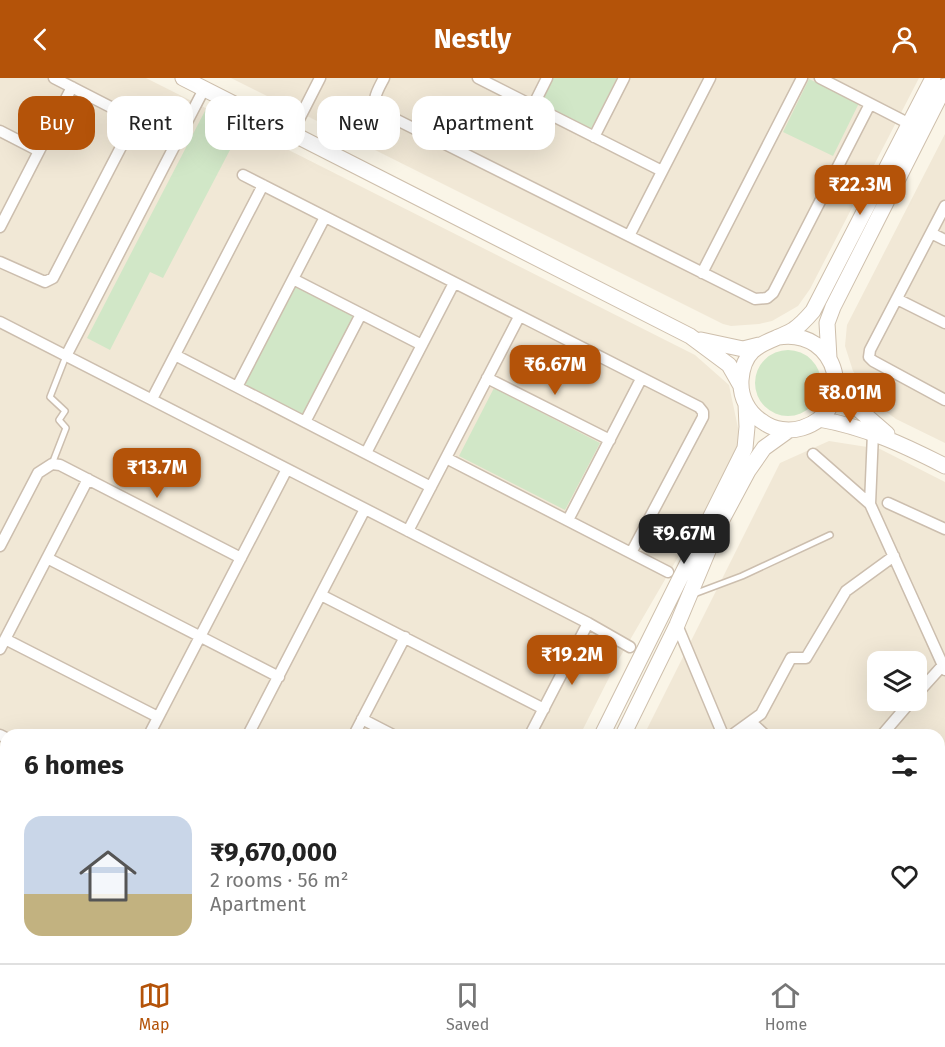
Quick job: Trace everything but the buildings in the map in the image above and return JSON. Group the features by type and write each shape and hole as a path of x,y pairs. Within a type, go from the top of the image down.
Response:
{"main road":[{"path":"183,78 218,96"},
{"path":"690,336 738,349 759,345 778,337 793,330 808,317 816,306 933,78"},
{"path":"897,441 857,408 836,378 829,358 826,330 833,307 945,86"},
{"path":"305,141 690,336 729,365 741,386 746,404 745,448 605,729"},
{"path":"778,337 795,336 811,341 818,345 829,358"},
{"path":"741,386 745,363 759,345"},
{"path":"746,404 755,416 767,425 789,430 805,427 819,418 832,400 836,378"},
{"path":"819,418 897,441 945,466"},
{"path":"626,729 677,625 718,527 748,471 764,448 789,430"}],"street":[{"path":"54,78 107,105"},
{"path":"305,108 320,78"},
{"path":"384,78 374,102 376,108 381,112 755,299 767,298 773,293 870,104"},
{"path":"478,78 513,96"},
{"path":"538,96 547,78"},
{"path":"594,137 624,78"},
{"path":"629,236 710,78"},
{"path":"702,273 802,78"},
{"path":"820,78 902,120"},
{"path":"0,227 72,87"},
{"path":"193,110 204,89"},
{"path":"555,117 662,171"},
{"path":"0,131 39,151"},
{"path":"0,262 45,282 53,278 119,150"},
{"path":"66,356 172,150"},
{"path":"243,175 699,407 703,412 703,417 631,553"},
{"path":"152,399 263,185"},
{"path":"945,206 870,350 869,357 945,400"},
{"path":"237,387 325,217"},
{"path":"931,233 945,240"},
{"path":"293,279 422,345"},
{"path":"366,453 454,283"},
{"path":"897,299 945,323"},
{"path":"304,422 361,314"},
{"path":"408,531 519,316"},
{"path":"0,322 588,623 630,647"},
{"path":"175,355 431,487"},
{"path":"487,378 610,440"},
{"path":"568,520 641,379"},
{"path":"870,504 873,433"},
{"path":"813,454 870,504 944,668 927,684"},
{"path":"446,458 668,572"},
{"path":"0,546 38,473 52,464 60,465 241,558"},
{"path":"152,729 287,469"},
{"path":"88,479 3,644 158,717"},
{"path":"888,503 945,530"},
{"path":"251,729 366,509"},
{"path":"741,729 761,714 791,658 806,658 846,591 894,556"},
{"path":"47,558 279,677"},
{"path":"321,595 544,709"},
{"path":"533,729 588,623"},
{"path":"677,625 720,729"},
{"path":"357,729 405,637"},
{"path":"887,729 903,711"},
{"path":"362,719 381,729"},
{"path":"751,722 759,729"}],"lane":[{"path":"52,464 66,428 58,420 65,411 50,397 66,356"},
{"path":"689,596 742,576 830,535"}],"shaded area":[{"path":"0,78 146,78 182,96 107,96 107,150 193,150 193,102 205,108 205,150 289,150 695,355 729,385 742,447 616,664 583,729 0,729"},
{"path":"231,78 919,78 810,289 798,306 772,321 731,326 375,150 400,150 400,96 317,96 317,121 305,115 305,96 267,96"},
{"path":"945,134 945,443 896,419 881,408 853,371 845,346 847,325"},
{"path":"829,441 880,449 945,482 945,729 647,729 780,463"}],"green space":[{"path":"553,78 617,78 591,129 555,111 555,96 544,96"},
{"path":"809,79 859,103 833,156 783,132"},
{"path":"205,111 205,150 230,150 163,278 150,272 110,350 87,338 185,150 193,150 193,134"},
{"path":"296,285 355,315 302,415 244,384"},
{"path":"788,350 801,352 816,365 821,383 819,396 806,411 788,416 775,414 760,401 755,383 757,370 770,355"},
{"path":"494,388 600,443 565,510 459,456"}]}
